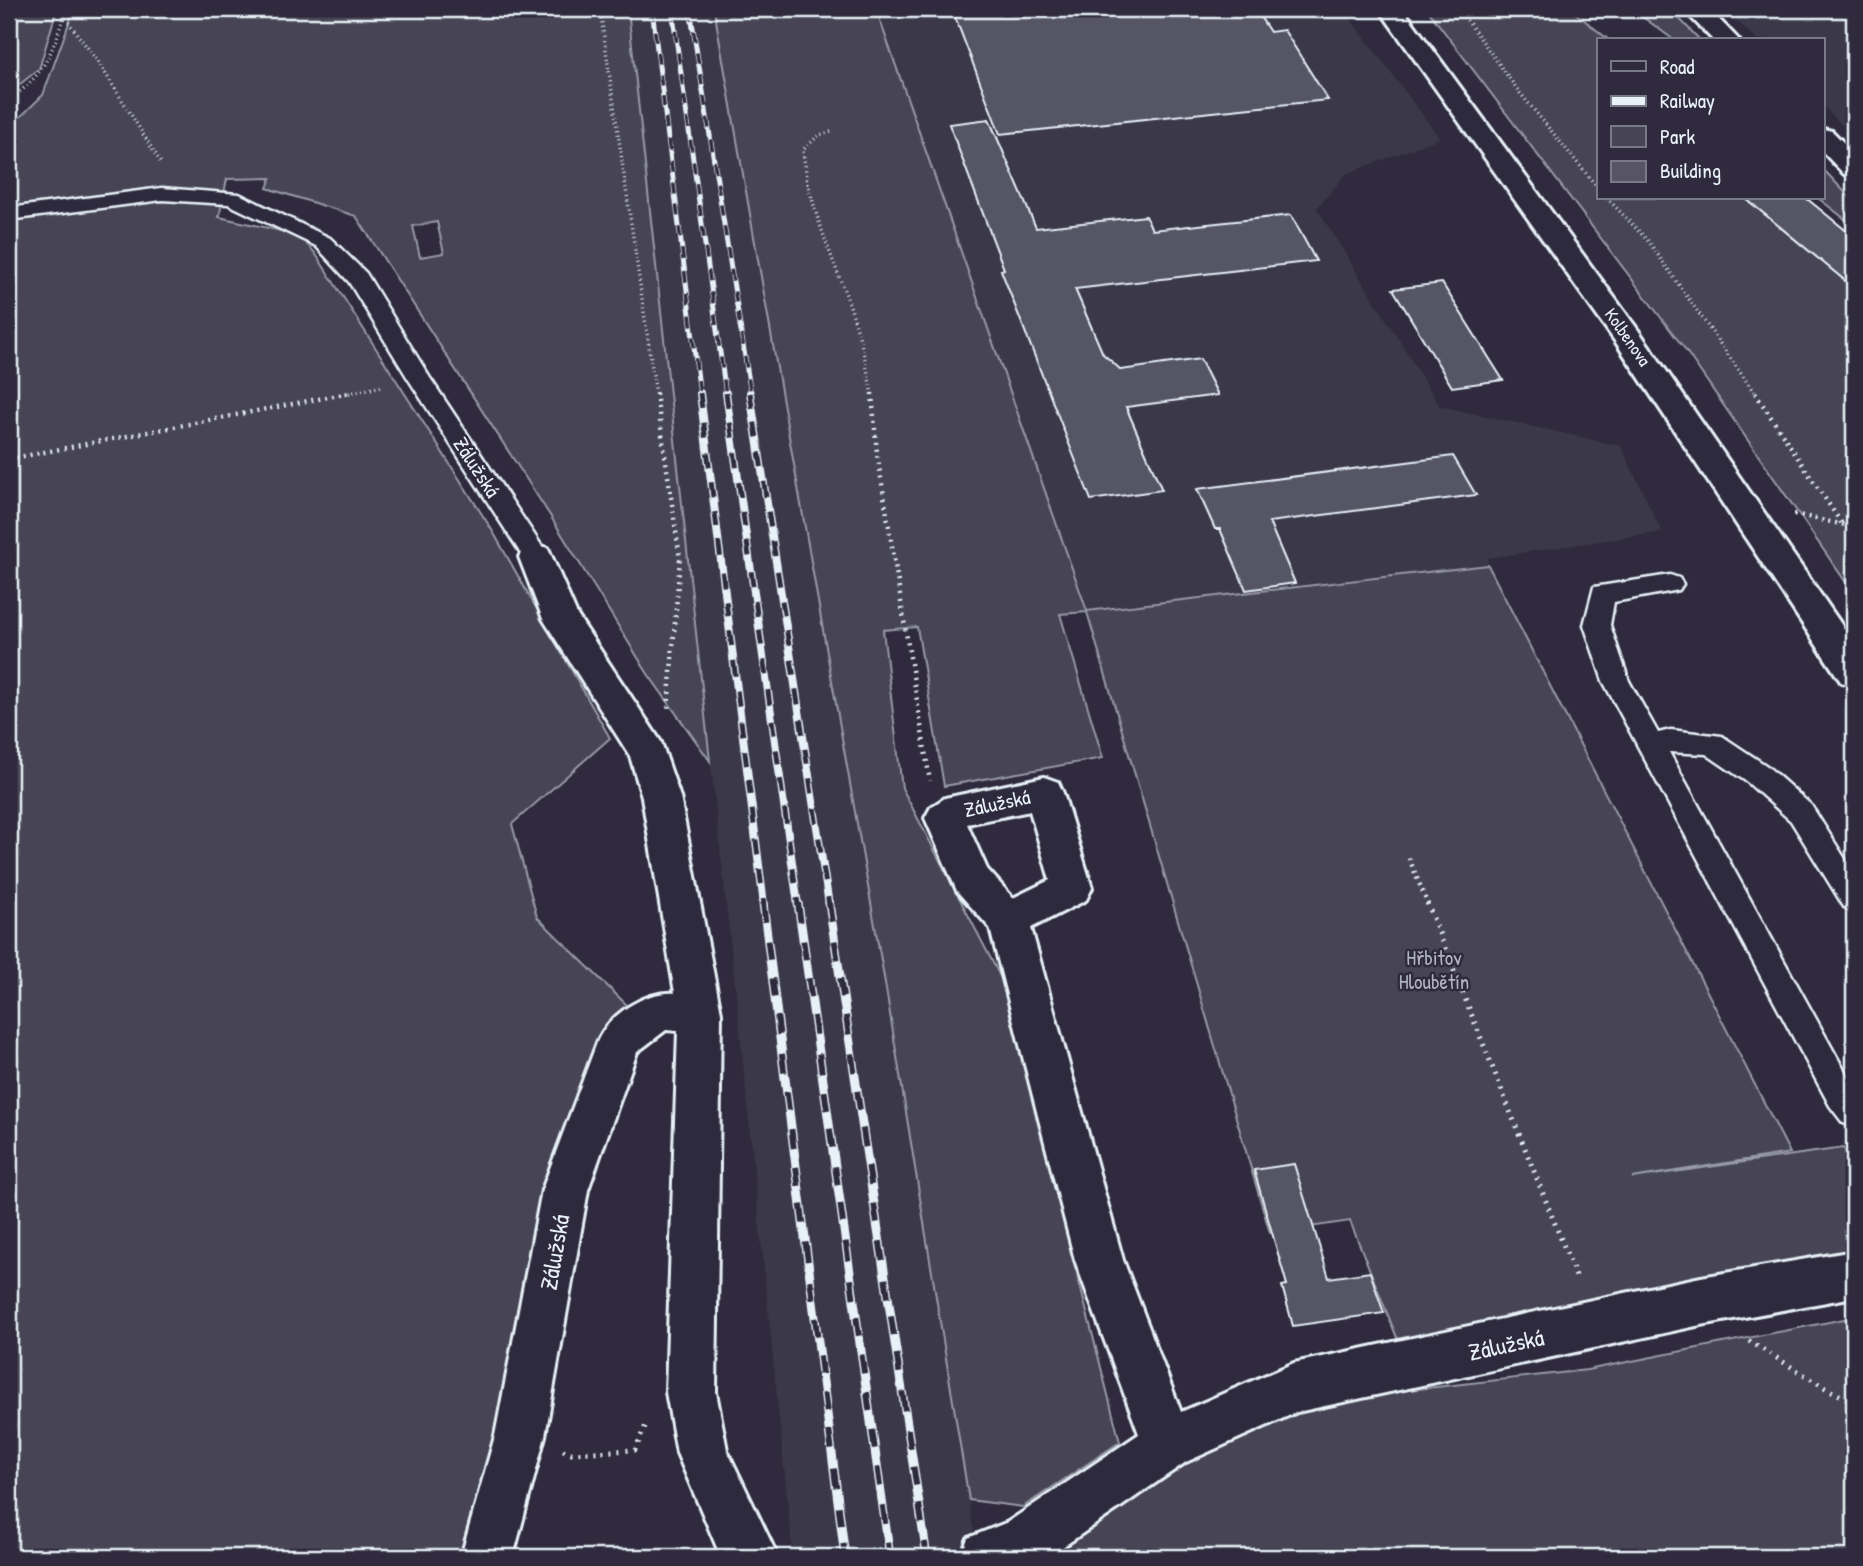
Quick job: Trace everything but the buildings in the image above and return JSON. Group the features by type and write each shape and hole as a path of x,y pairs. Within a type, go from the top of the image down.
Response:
{"street":[{"name":"Kolbenova","path":"1391,9 1548,222 1716,462 1854,672"},
{"path":"1695,9 1725,38"},
{"path":"1825,139 1854,168"},
{"name":"Zálužská","path":"536,557 561,619 648,753 661,797 700,1013 691,1392 702,1453 740,1539 752,1557"},
{"name":"Zálužská","path":"1008,920 1072,888 1044,793 958,809 945,818 971,879 1008,920 1099,1260 1168,1444"},
{"name":"Zálužská","path":"487,1557 520,1436 565,1190 620,1040 659,1011 700,1013"},
{"name":"Zálužská","path":"987,1557 1025,1542 1168,1444 1294,1388 1701,1301 1854,1274"}],"lane":[{"name":"Zálužská","path":"9,214 162,194 232,198 323,242 358,278 420,380 536,557"},
{"path":"1670,584 1603,594 1597,625 1616,681 1850,1101"},
{"path":"1652,745 1671,741 1712,744 1757,774 1801,813 1854,898"}],"path":[{"path":"9,100 33,85 46,70 66,9"},
{"path":"600,9 680,559 667,717"},
{"path":"1459,9 1520,93 1597,187"},
{"path":"63,15 99,63 160,162 232,198"},
{"path":"831,131 819,135 803,150 805,183 827,252 856,323 877,425 877,453 931,786 945,818"},
{"path":"1609,200 1649,242 1759,399 1842,524"},
{"path":"9,459 420,380"},
{"path":"1409,858 1540,1192 1596,1325"},
{"path":"1746,1340 1854,1402"},
{"path":"520,1436 571,1453 635,1450 652,1413"}],"shaded area":[{"path":"628,9 714,9 885,983 978,1557 793,1557 737,1003"},
{"path":"876,9 1343,9 1440,138 1346,174 1317,208 1440,406 1621,446 1662,532 1488,558 1488,565 1087,611"},
{"path":"1725,9 1854,9 1854,138 1825,108 1825,38 1755,38"}],"green space":[{"path":"9,9 57,9 39,69 9,93"},
{"path":"74,9 628,9 710,761 648,674 551,517 356,216 267,188 271,178 227,179 219,217 299,235 315,253 492,530 610,738 512,824 537,917 637,1015 607,1078 519,1439 477,1557 9,1557 9,128 43,95","holes":["437,222 444,253 420,257 413,226"]},
{"name":"Hřbitov Hloubětín","path":"714,9 876,9 1087,611 1488,565 1790,1153 1632,1178 1843,1148 1854,1163 1854,1249 1398,1340 1350,1221 1270,1233 1087,612 1060,614 1103,758 944,786 917,627 883,630 902,788 1002,980 1120,1442 1023,1507 969,1500 885,983","holes":["1294,1164 1272,1230 1254,1171"]},
{"path":"1427,9 1580,9 1573,11 1607,38 1597,38 1597,200 1747,200 1854,288 1854,594 1684,348"},
{"path":"1632,9 1670,9 1698,38 1671,38"},
{"path":"1825,171 1854,202 1854,226 1821,200 1825,200"},
{"path":"1854,1317 1854,1557 1052,1557 1133,1496 1251,1422 1382,1393 1587,1370"}],"railway":[{"path":"652,9 700,395"},
{"path":"672,9 726,395"},
{"path":"690,9 751,395"},
{"path":"700,393 764,905"},
{"path":"726,393 798,905"},
{"path":"750,393 829,905"},
{"path":"763,903 845,1557"},
{"path":"798,903 890,1557"},
{"path":"829,903 927,1557"}]}
